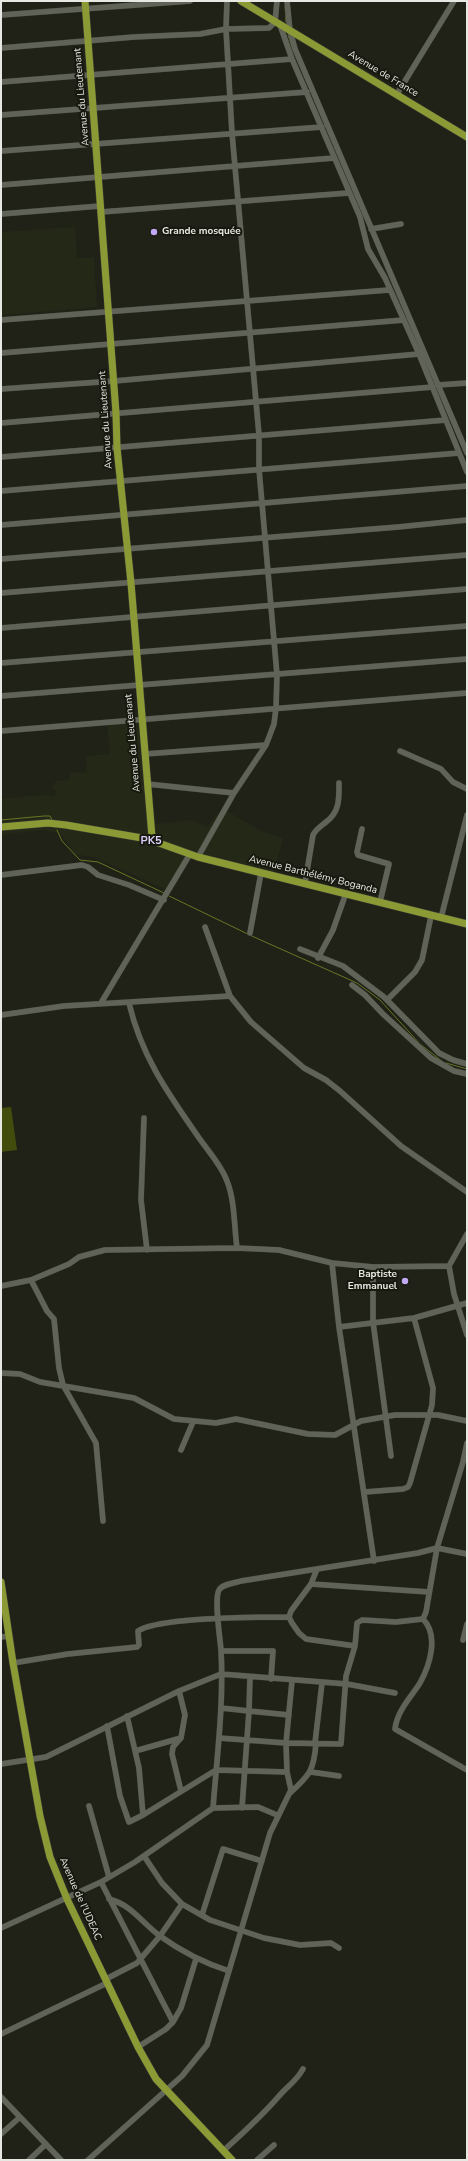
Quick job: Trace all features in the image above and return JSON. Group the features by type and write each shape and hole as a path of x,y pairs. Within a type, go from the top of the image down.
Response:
{"main road":[{"name":"Avenue de France","path":"241,1 467,137"},
{"name":"Avenue du Lieutenant","path":"85,5 114,381 117,448 134,616 138,686 152,839"},
{"name":"Avenue Barthélémy Boganda","path":"1,828 48,823 152,839 198,857 467,924"},
{"name":"Avenue de I'UDEAC","path":"1,1582 30,1760 47,1844 67,1899 138,2047 156,2079 232,2160"}],"street":[{"path":"1,15 85,5 190,1"},
{"path":"198,857 234,793 266,745 274,724 276,708 277,675 259,469 259,435 232,133 226,29 226,1"},
{"path":"277,1 292,59 322,127 348,193 360,217 368,249 385,278 389,290 419,354 436,386 446,420 467,472"},
{"path":"287,1 283,27 295,49 436,386 467,453"},
{"path":"397,94 454,1"},
{"path":"1,48 200,34 226,29 283,27"},
{"path":"1,82 292,59"},
{"path":"1,116 306,92"},
{"path":"1,151 322,127"},
{"path":"1,184 236,167 334,158"},
{"path":"1,214 238,201 348,193"},
{"path":"371,229 401,224"},
{"path":"1,320 389,290"},
{"path":"1,353 404,320"},
{"path":"1,389 114,381 419,354"},
{"path":"1,423 467,383"},
{"path":"1,457 446,420"},
{"path":"1,491 459,453"},
{"path":"1,525 467,486"},
{"path":"1,559 265,536 398,527 467,520"},
{"path":"1,593 467,555"},
{"path":"1,628 467,589"},
{"path":"1,663 467,626"},
{"path":"1,696 467,659"},
{"path":"1,731 467,693"},
{"path":"145,754 266,745"},
{"path":"400,751 441,769 453,782 467,789"},
{"path":"305,883 312,835 315,830 333,817 336,812 339,804 339,782"},
{"path":"147,784 234,793"},
{"path":"441,918 467,815"},
{"path":"362,829 357,852 358,855 390,864 380,902"},
{"path":"101,1003 165,899 190,854"},
{"path":"1,875 82,865 88,867 98,875 165,899"},
{"path":"250,933 261,872"},
{"path":"318,958 333,930 346,893"},
{"path":"387,1000 415,972 422,960 431,916"},
{"path":"205,927 230,996 251,1022 304,1068 326,1080 401,1146 467,1192"},
{"path":"300,949 318,958 343,966 376,990 439,1053 453,1060 467,1064"},
{"path":"352,985 431,1058 454,1071 467,1074"},
{"path":"367,998 376,990"},
{"path":"1,1014 101,1003 129,1003 230,996"},
{"path":"129,1003 134,1025 148,1061 227,1180 232,1204 237,1248"},
{"path":"144,1118 141,1200 147,1250"},
{"path":"467,1234 449,1266 454,1294 459,1305 467,1335"},
{"path":"1,1286 31,1280 91,1252 105,1250 237,1248 280,1250 306,1255 332,1263 373,1267 449,1266"},
{"path":"332,1263 339,1327 365,1492 374,1561"},
{"path":"373,1267 373,1322 391,1456"},
{"path":"31,1280 47,1312 54,1319 59,1368 63,1386 96,1443 103,1521"},
{"path":"339,1327 414,1318 467,1303"},
{"path":"365,1492 408,1487 428,1414 432,1406 433,1388 414,1318"},
{"path":"1,1373 20,1374 40,1382 134,1398 174,1419 216,1423 236,1418 308,1434 330,1436 338,1434 361,1421 413,1413 453,1417 467,1421"},
{"path":"181,1450 193,1422"},
{"path":"423,1619 436,1548 465,1462 467,1444"},
{"path":"213,1808 221,1708 221,1651 217,1595 222,1586 241,1581 374,1561 436,1548 467,1554"},
{"path":"289,1617 293,1608 311,1584 317,1569"},
{"path":"311,1584 429,1592"},
{"path":"13,1663 68,1654 137,1646 139,1644 139,1630 156,1625 218,1619 289,1617"},
{"path":"289,1617 299,1633 306,1639 355,1646"},
{"path":"219,1738 286,1743 341,1744 347,1684 346,1676 355,1646 359,1621 396,1622 423,1619"},
{"path":"423,1619 431,1629 432,1646 430,1656 421,1681 410,1697 395,1729 466,1767"},
{"path":"463,1640 467,1624"},
{"path":"1,1637 9,1636"},
{"path":"221,1651 274,1651 271,1679"},
{"path":"1,1764 46,1757 179,1690 221,1674 292,1681 347,1684 395,1693"},
{"path":"242,1808 248,1740 250,1677"},
{"path":"290,1793 287,1772 286,1743 292,1681"},
{"path":"88,2160 182,2076 207,2045 277,1816 290,1793 311,1772 315,1763 315,1743 322,1683"},
{"path":"179,1690 185,1715 181,1738 173,1747 172,1754 181,1791"},
{"path":"221,1708 289,1715"},
{"path":"126,1716 135,1751 143,1796 143,1815"},
{"path":"107,1726 120,1796 127,1820 131,1822 216,1770 246,1769 287,1772"},
{"path":"135,1751 181,1738"},
{"path":"311,1772 339,1776"},
{"path":"89,1806 109,1877"},
{"path":"1,1928 67,1899 101,1882 144,1856 213,1808 258,1807 277,1816"},
{"path":"202,1915 223,1849 262,1861"},
{"path":"144,1856 162,1882 182,1904 202,1915 241,1931 264,1938 300,1944 331,1943 339,1948"},
{"path":"101,1882 173,2022"},
{"path":"109,1899 120,1902 129,1907 160,1936 196,1959 229,1971"},
{"path":"1,2034 106,1981 137,1963 160,1936 182,1904"},
{"path":"138,2047 166,2029 173,2022 181,2008 196,1959"},
{"path":"223,2151 269,2110 280,2095 294,2083 303,2069"},
{"path":"1,2097 19,2118 61,2160"},
{"path":"1,2134 19,2118"},
{"path":"29,2160 46,2144"},
{"path":"257,2160 274,2145"}],"shaded area":[{"path":"75,227 77,258 94,258 97,307 1,315 1,232"},
{"path":"145,718 156,824 192,820 207,827 222,808 262,832 283,838 272,881 190,859 171,892 96,858 75,854 60,833 41,830 1,835 1,799 41,795 54,796 57,790 51,788 56,781 69,780 71,772 86,773 87,756 110,754 107,720"}],"green space":[{"path":"11,1107 17,1150 1,1152 1,1108"}],"waterway":[{"path":"285,6 286,22"},
{"path":"288,35 292,48"},
{"path":"1,820 44,816 50,816 52,820"},
{"path":"57,830 62,841 80,860 98,862 164,893"},
{"path":"169,896 254,937 357,983 380,1000 420,1044 443,1062"},
{"path":"446,1063 467,1069"}],"place":[{"name":"Grande mosquée","path":"154,232"},
{"name":"Baptiste Emmanuel","path":"405,1281"}],"district":[{"name":"PK5","path":"151,841"}]}
